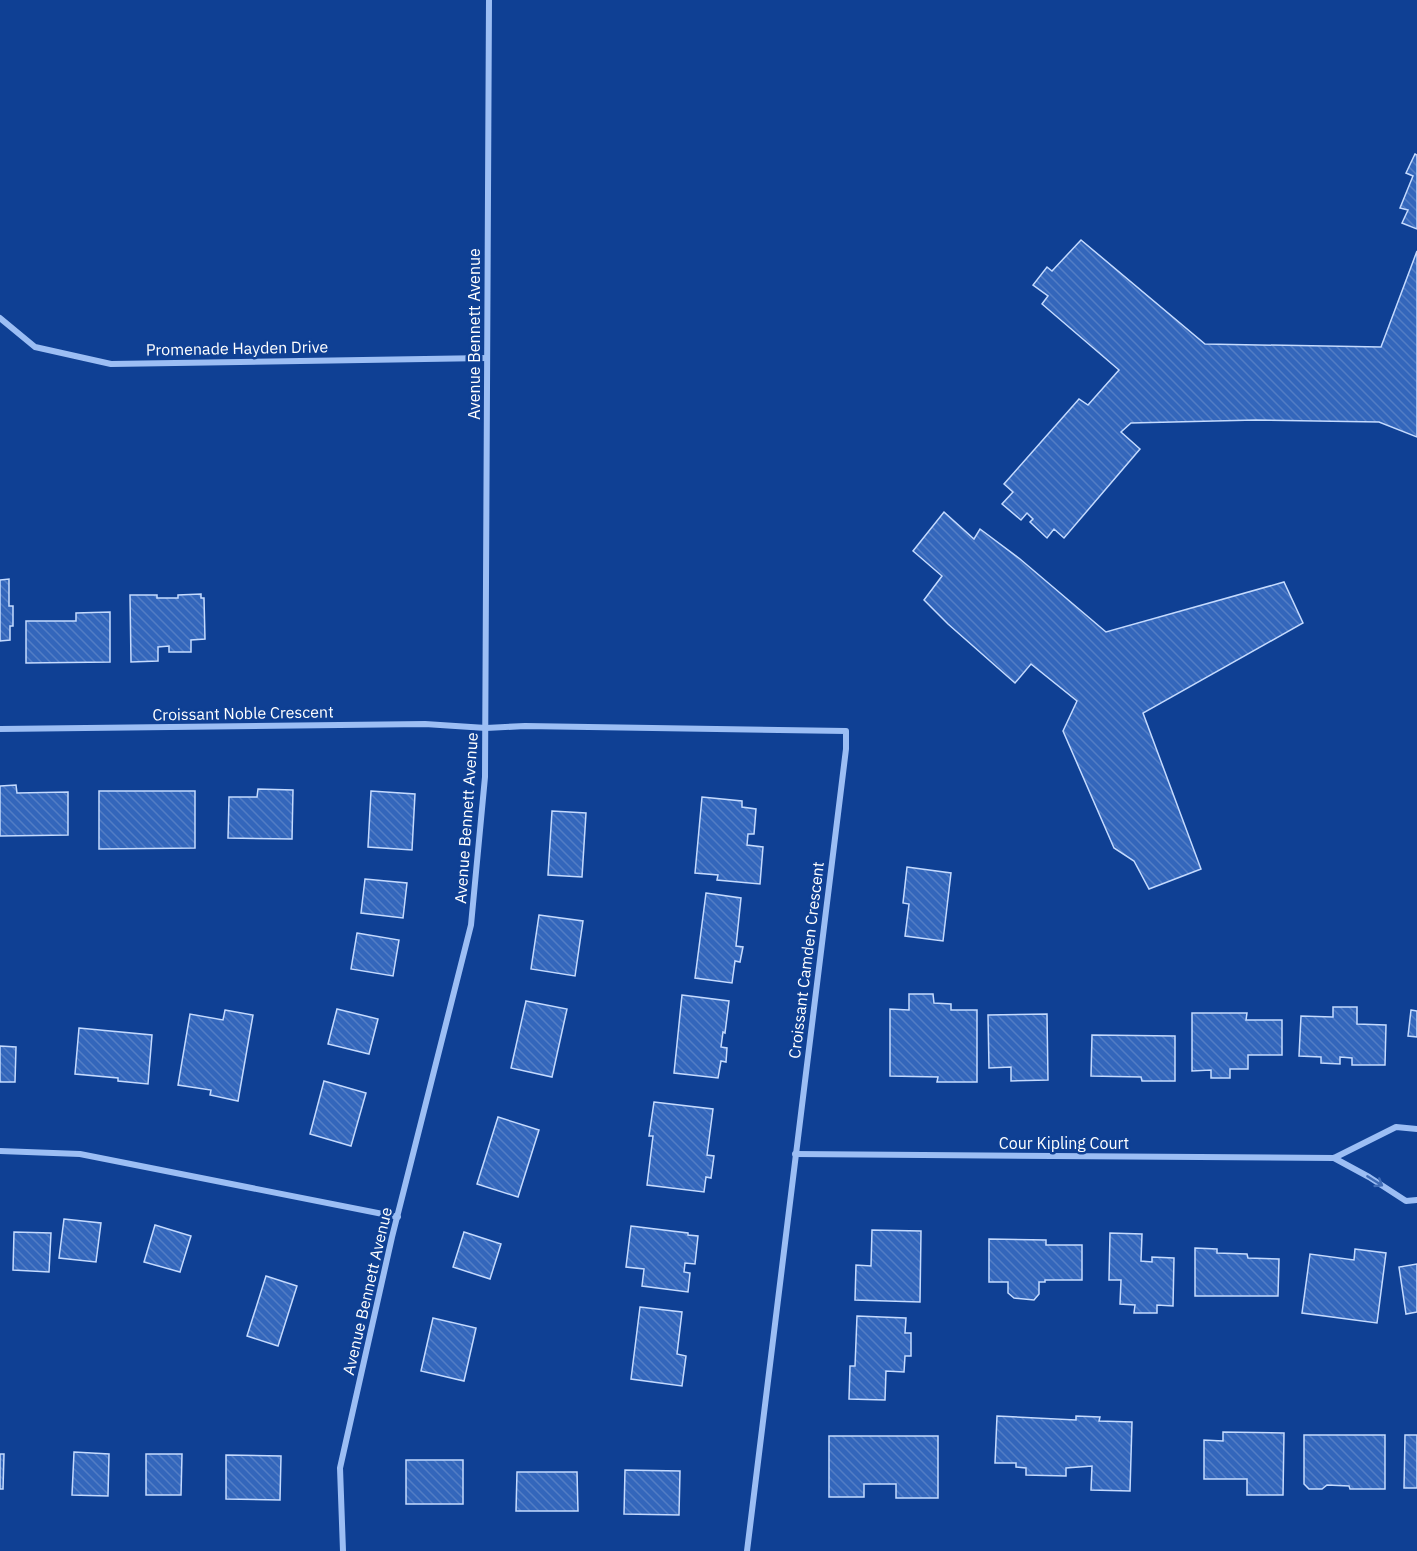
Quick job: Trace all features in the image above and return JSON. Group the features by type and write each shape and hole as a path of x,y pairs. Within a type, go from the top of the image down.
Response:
{"street":[{"name":"Avenue Bennett Avenue","path":"343,1551 340,1468 398,1217 471,925 485,777 489,0"},
{"name":"Promenade Hayden Drive","path":"0,318 35,347 111,364 487,358"},
{"name":"Croissant Noble Crescent","path":"0,729 425,724 486,728"},
{"name":"Croissant Camden Crescent","path":"486,728 525,726 846,731 846,749 747,1551"},
{"name":"Cour Kipling Court","path":"795,1154 1334,1158 1396,1127 1417,1129"},
{"path":"0,1151 80,1154 398,1217"},
{"name":"Cour Kipling Court","path":"1334,1158 1406,1201 1417,1200"}],"building":[{"path":"1415,154 1417,155 1417,229 1402,223 1408,210 1400,208 1413,176 1406,173"},
{"path":"1081,240 1205,344 1381,347 1417,251 1417,437 1379,422 1256,420 1131,423 1121,432 1140,449 1064,538 1054,529 1047,538 1030,522 1033,519 1027,513 1021,520 1002,504 1013,492 1004,484 1079,399 1088,405 1119,370 1042,304 1048,296 1033,285 1047,267 1052,271"},
{"path":"944,512 974,539 980,529 1020,559 1106,632 1284,582 1303,623 1143,713 1201,869 1149,889 1134,861 1114,848 1063,731 1077,701 1031,664 1015,683 924,600 942,576 913,551"},
{"path":"9,579 9,606 13,606 13,626 10,626 10,640 0,641 0,580"},
{"path":"201,594 201,598 204,598 205,639 191,640 191,652 169,652 169,646 158,647 158,661 131,662 130,595 178,598 178,595"},
{"path":"110,612 110,662 26,663 26,621 76,621 76,613"},
{"path":"16,785 17,793 68,792 68,835 0,836 0,786"},
{"path":"258,789 293,790 292,839 228,838 229,797 257,797"},
{"path":"99,791 195,791 195,848 99,849"},
{"path":"371,791 415,794 412,850 368,847"},
{"path":"702,797 742,801 742,807 756,809 754,834 748,834 747,845 763,847 760,884 717,880 718,875 695,873"},
{"path":"552,811 586,813 582,877 548,875"},
{"path":"907,867 951,873 943,941 905,936 909,904 903,903"},
{"path":"365,879 407,883 403,918 361,913"},
{"path":"706,893 741,898 736,946 743,947 740,962 735,961 732,983 695,978"},
{"path":"539,915 583,921 575,976 531,969"},
{"path":"357,933 399,940 393,976 351,969"},
{"path":"909,994 933,994 934,1003 951,1004 951,1010 977,1010 977,1082 937,1082 938,1077 890,1076 890,1009 909,1010"},
{"path":"682,995 729,1001 721,1047 727,1048 726,1062 721,1061 718,1078 674,1073"},
{"path":"526,1001 567,1009 552,1077 511,1068"},
{"path":"1333,1007 1357,1007 1357,1024 1386,1025 1385,1065 1352,1065 1352,1058 1340,1057 1340,1064 1321,1063 1321,1057 1299,1056 1301,1016 1333,1017"},
{"path":"337,1009 378,1019 369,1054 328,1044"},
{"path":"225,1010 253,1015 238,1101 210,1095 211,1090 178,1085 190,1014 223,1020"},
{"path":"1411,1010 1417,1011 1417,1037 1408,1036"},
{"path":"1192,1013 1247,1013 1246,1020 1282,1020 1282,1055 1248,1055 1248,1069 1230,1069 1230,1078 1211,1078 1211,1070 1192,1071"},
{"path":"1047,1014 1048,1080 1011,1081 1011,1067 989,1068 988,1015"},
{"path":"79,1028 152,1035 148,1084 118,1081 118,1078 75,1074"},
{"path":"1092,1035 1175,1036 1175,1081 1142,1081 1141,1077 1091,1076"},
{"path":"0,1046 16,1047 15,1082 0,1082"},
{"path":"324,1081 366,1093 351,1146 310,1134"},
{"path":"654,1102 713,1109 707,1155 714,1156 711,1178 706,1177 704,1192 647,1185 653,1136 649,1136"},
{"path":"498,1117 539,1130 518,1197 477,1184"},
{"path":"64,1219 101,1223 96,1262 59,1258"},
{"path":"155,1225 191,1236 180,1272 144,1262"},
{"path":"631,1226 698,1236 695,1264 685,1263 684,1272 690,1273 688,1292 642,1286 644,1269 626,1267"},
{"path":"872,1230 921,1231 920,1302 855,1300 856,1265 871,1266"},
{"path":"14,1232 51,1233 49,1272 13,1270"},
{"path":"464,1232 501,1244 490,1279 453,1267"},
{"path":"1110,1233 1142,1234 1141,1261 1152,1262 1152,1257 1174,1258 1173,1306 1157,1305 1157,1313 1134,1313 1135,1305 1120,1304 1121,1280 1109,1280"},
{"path":"989,1239 1046,1240 1046,1245 1082,1245 1082,1280 1045,1280 1045,1282 1039,1282 1039,1294 1034,1300 1014,1298 1008,1293 1008,1282 989,1282"},
{"path":"1195,1248 1217,1249 1217,1253 1247,1254 1248,1258 1279,1259 1278,1296 1195,1296"},
{"path":"1355,1249 1386,1253 1377,1323 1302,1313 1310,1254 1354,1260"},
{"path":"1417,1264 1417,1312 1406,1314 1399,1267"},
{"path":"266,1276 297,1286 278,1346 247,1336"},
{"path":"640,1307 682,1312 677,1354 686,1356 682,1386 631,1379"},
{"path":"857,1316 906,1318 905,1333 911,1333 911,1356 905,1356 904,1372 886,1371 885,1400 849,1399 850,1366 855,1366"},
{"path":"433,1318 476,1328 464,1381 421,1371"},
{"path":"997,1416 1076,1420 1076,1416 1100,1417 1099,1421 1132,1422 1130,1491 1091,1490 1092,1466 1066,1468 1066,1476 1026,1475 1026,1468 1016,1467 1016,1463 995,1463"},
{"path":"1223,1432 1284,1433 1283,1495 1247,1495 1247,1479 1204,1479 1204,1440 1223,1441"},
{"path":"1304,1435 1385,1435 1385,1489 1350,1489 1349,1486 1327,1485 1322,1489 1309,1489 1304,1484"},
{"path":"1405,1435 1417,1435 1417,1488 1404,1488"},
{"path":"829,1436 938,1436 938,1498 896,1498 896,1484 864,1484 864,1497 829,1497"},
{"path":"74,1452 109,1454 108,1496 72,1495"},
{"path":"0,1454 4,1454 3,1489 0,1489"},
{"path":"146,1454 182,1454 181,1495 146,1495"},
{"path":"226,1455 281,1456 280,1500 226,1499"},
{"path":"406,1460 463,1460 463,1504 406,1504"},
{"path":"625,1470 680,1471 679,1515 624,1514"},
{"path":"517,1472 577,1472 578,1511 516,1511"}]}
